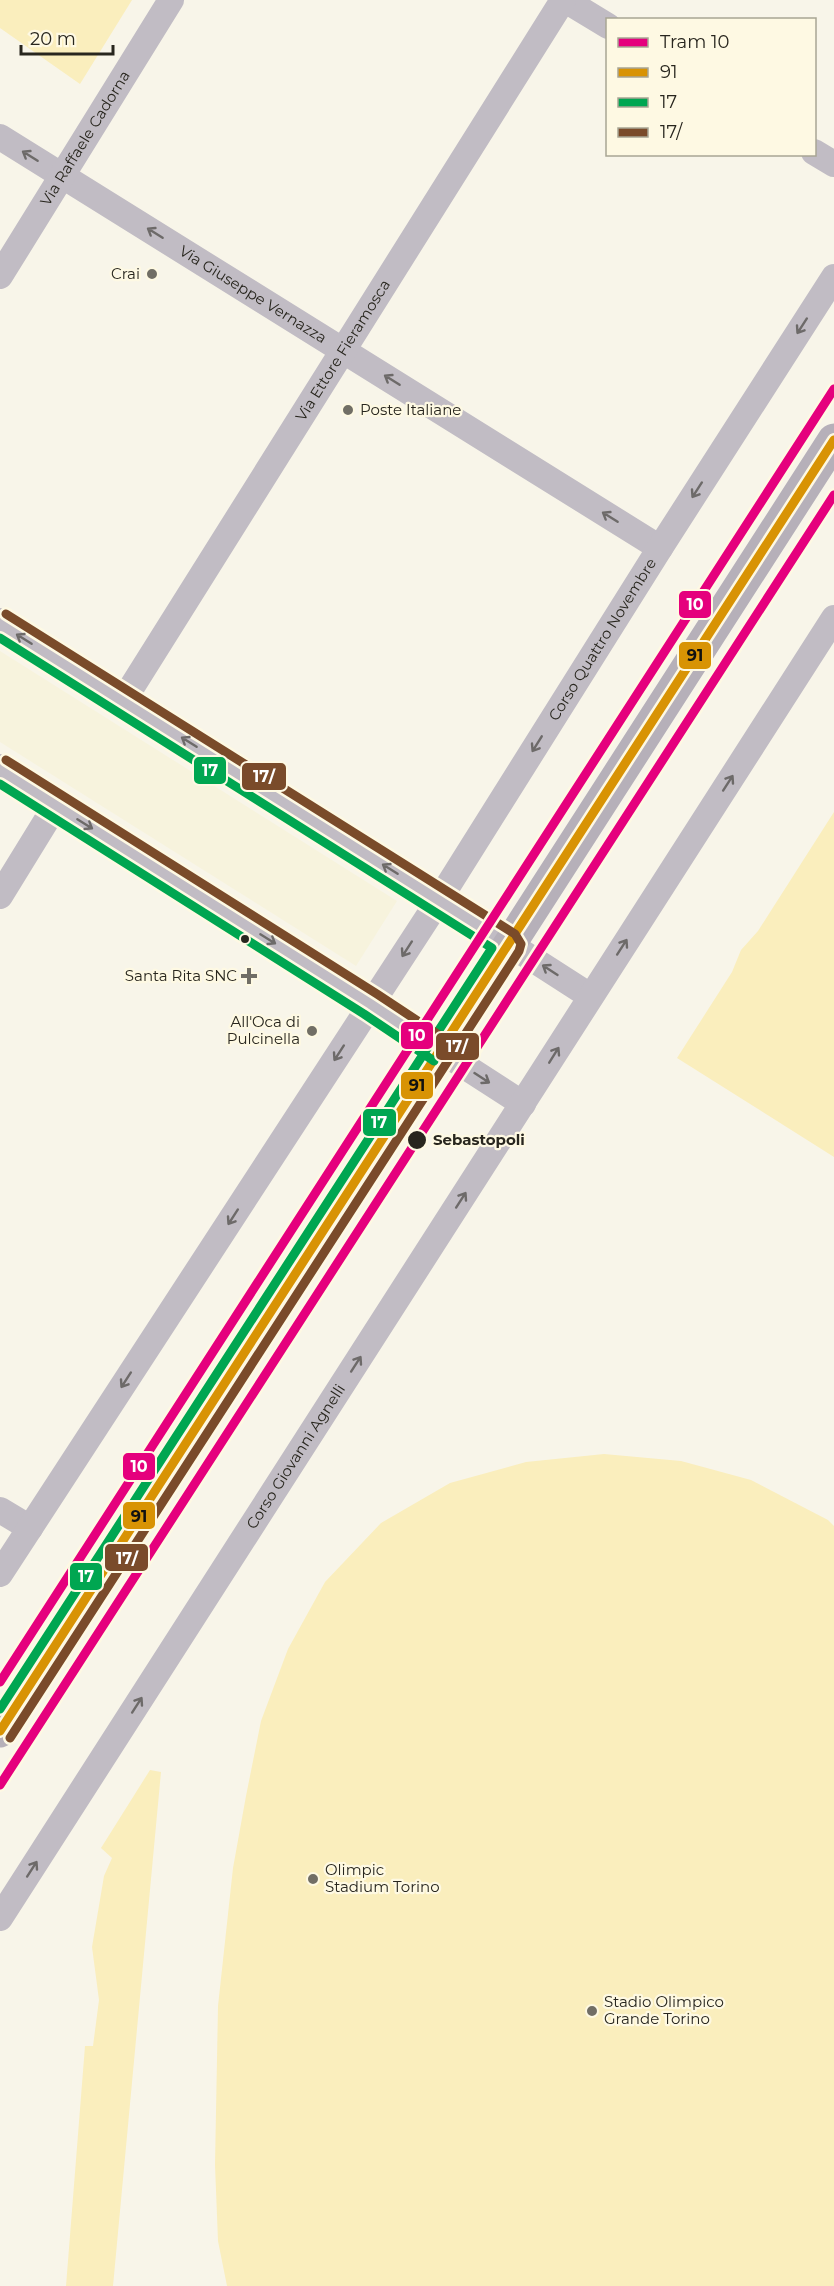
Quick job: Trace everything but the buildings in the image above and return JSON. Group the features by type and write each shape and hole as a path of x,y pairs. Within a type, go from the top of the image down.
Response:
{"main road":[{"path":"0,1731 834,440"}],"street":[{"name":"Via Raffaele Cadorna","path":"0,276 60,175 171,0"},
{"path":"564,0 606,25"},
{"name":"Via Ettore Fieramosca","path":"123,701 564,0"},
{"name":"Via Giuseppe Vernazza","path":"0,137 660,548"},
{"path":"816,153 834,164"},
{"name":"Corso Quattro Novembre","path":"371,1004 834,277"},
{"path":"0,624 590,996 834,618"},
{"path":"0,770 371,1004 523,1104"},
{"path":"0,896 56,805"},
{"name":"Corso Giovanni Agnelli","path":"0,1918 590,996"},
{"path":"0,1574 371,1004"},
{"path":"0,1510 30,1528"}],"shaded area":[{"path":"0,0 132,0 80,84 0,28"},
{"path":"0,651 397,901 356,966 0,742"},
{"path":"834,812 834,1157 677,1058 732,972 741,950 758,931"},
{"name":"Stadio Olimpico Grande Torino","path":"604,1454 681,1461 751,1480 828,1520 834,1526 834,2286 227,2286 218,2241 215,2165 218,2006 233,1868 246,1796 261,1721 288,1649 325,1582 381,1523 450,1483 526,1462"},
{"path":"150,1770 161,1772 113,2286 66,2286 85,2046 93,2046 99,2000 92,1947 104,1876 112,1858 101,1848"}],"tram line":[{"name":"10","path":"0,1682 834,389"},
{"name":"10","path":"0,1785 834,495"}],"transit line":[{"name":"91","path":"0,1731 834,440"},
{"name":"17/","path":"6,614 515,934 521,944 519,951 10,1738"},
{"name":"17","path":"0,638 492,948 0,1709"},
{"name":"17/","path":"6,760 448,1041"},
{"name":"17","path":"0,784 364,1014 434,1061"}],"place":[{"name":"Crai","path":"152,274"},
{"name":"Poste Italiane","path":"348,410"},
{"name":"Santa Rita SNC","path":"249,976"},
{"name":"All'Oca di Pulcinella","path":"312,1031"},
{"name":"Sebastopoli","path":"417,1140"},
{"name":"Olimpic Stadium Torino","path":"313,1879"},
{"name":"Stadio Olimpico Grande Torino","path":"592,2011"}]}
